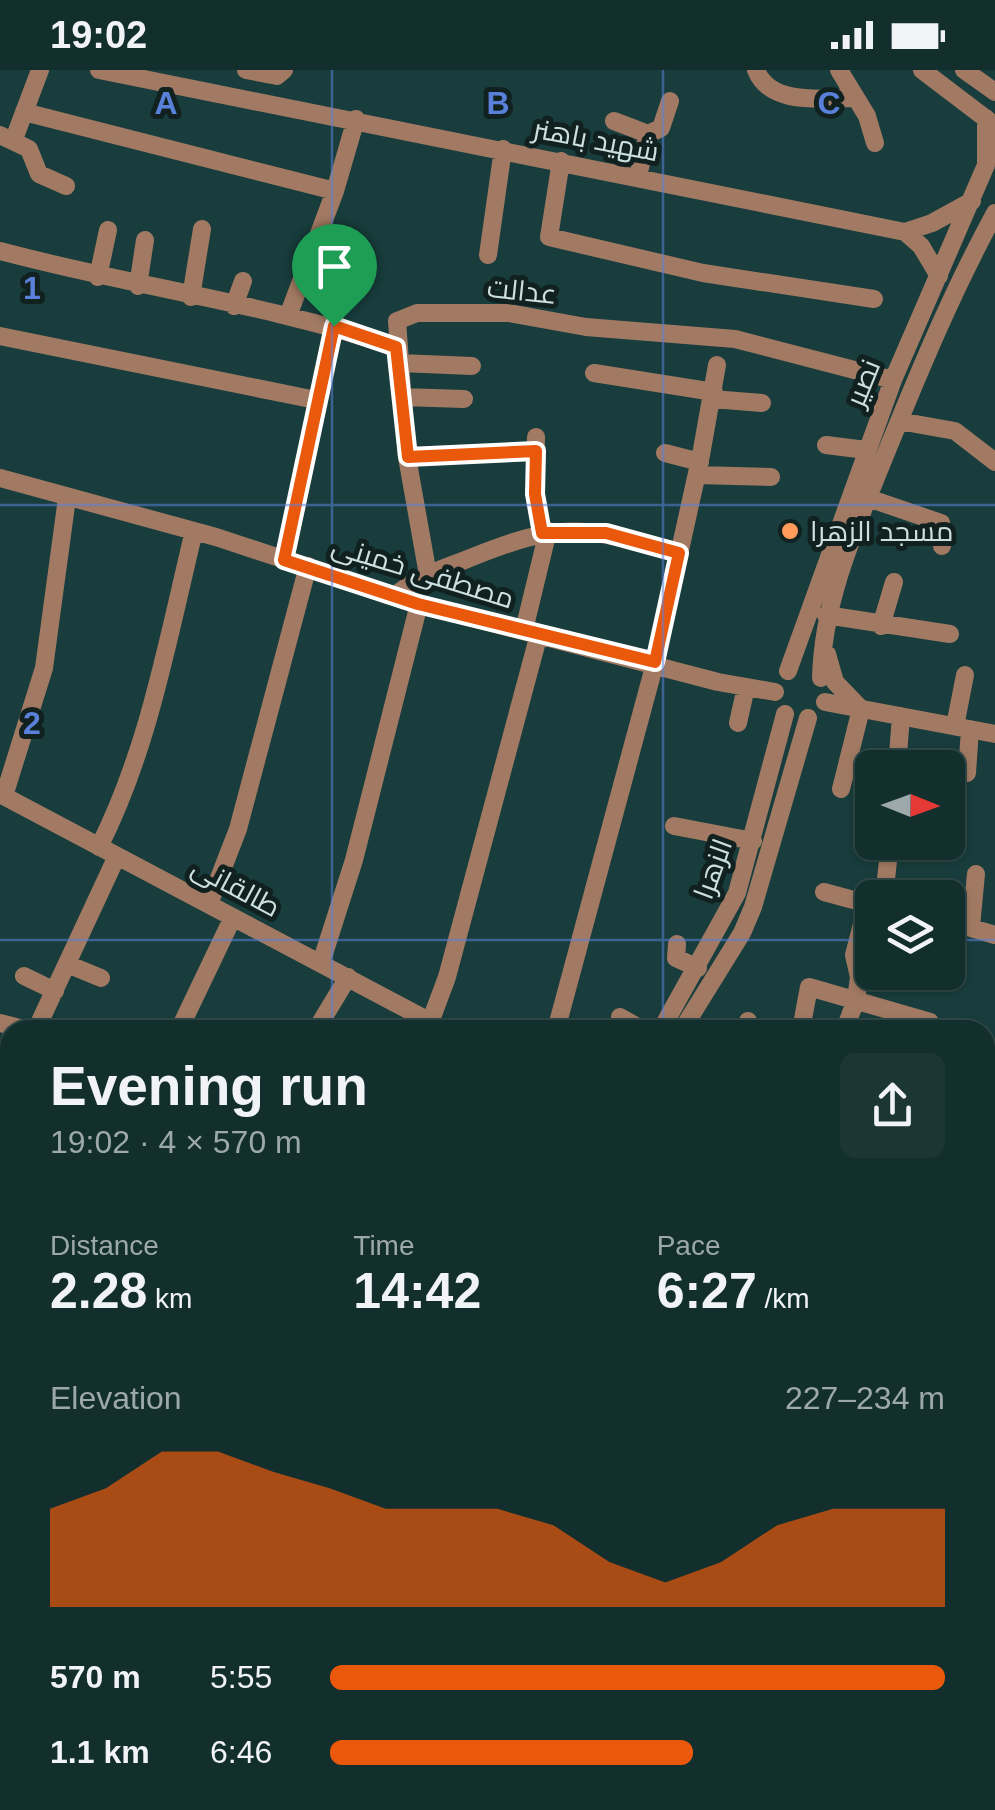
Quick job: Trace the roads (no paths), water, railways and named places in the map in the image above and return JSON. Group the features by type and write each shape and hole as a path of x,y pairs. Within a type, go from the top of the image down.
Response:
{"street":[{"path":"40,70 24,112 7,137 29,149 39,174 66,186"},
{"name":"شهید باهنر","path":"98,70 905,232"},
{"path":"246,70 280,73"},
{"path":"756,70 772,91 789,96 854,98"},
{"path":"839,70 867,116 875,143"},
{"path":"922,70 990,122"},
{"path":"964,70 995,92"},
{"path":"614,121 648,134 661,128 670,101"},
{"path":"24,112 336,191"},
{"path":"288,316 336,191 356,120"},
{"name":"نصیر","path":"788,672 893,380 913,360 939,276 991,166 990,122"},
{"path":"638,176 648,134"},
{"path":"488,254 504,149"},
{"path":"561,161 548,237 703,273 874,300"},
{"path":"905,232 932,223 973,200"},
{"path":"825,702 821,678 824,624 899,420 913,360 995,213"},
{"path":"191,297 202,229"},
{"path":"98,277 108,230"},
{"path":"905,232 922,246 939,276"},
{"path":"138,286 145,240"},
{"path":"0,251 138,286 334,326 398,355 472,366"},
{"path":"234,306 243,280"},
{"name":"عدالت","path":"398,355 396,320 417,313 508,314 586,326 735,339 893,380"},
{"path":"284,560 334,326"},
{"path":"0,336 316,400"},
{"path":"398,355 408,457 428,575"},
{"path":"559,1020 655,662 717,365"},
{"path":"594,373 762,403"},
{"path":"402,397 464,399"},
{"name":"نصیر","path":"899,420 956,431 995,462"},
{"path":"408,457 536,444 535,494 545,532 531,632 439,1020"},
{"path":"826,445 866,450"},
{"path":"665,453 698,469 771,477"},
{"name":"مصطفی خمینی","path":"0,478 194,531 418,604 775,692"},
{"path":"2,795 44,668 67,498"},
{"path":"868,498 941,524 942,546"},
{"path":"99,847 119,807 144,732 194,531"},
{"path":"395,596 428,575 521,536 545,532 606,533 679,553"},
{"path":"209,904 238,828 308,566"},
{"path":"882,626 894,582"},
{"path":"322,963 354,860 418,604"},
{"path":"824,624 836,682 861,709"},
{"path":"803,625 811,633 824,624 950,634"},
{"path":"821,678 812,670 788,672 775,692 785,714 808,718 825,702"},
{"path":"965,675 963,728 967,773"},
{"path":"738,723 746,687"},
{"path":"825,702 995,734"},
{"path":"841,789 861,709"},
{"name":"الزهرا","path":"666,1020 737,893 785,714"},
{"path":"898,750 901,716"},
{"name":"الزهرا","path":"688,1020 742,933 753,906 808,718"},
{"path":"778,746 792,745 796,757"},
{"name":"طالقانی","path":"2,795 429,1020"},
{"path":"674,826 753,842"},
{"path":"40,1020 117,856"},
{"path":"971,926 976,874"},
{"path":"824,892 855,899"},
{"path":"183,1020 233,917"},
{"path":"965,925 995,935"},
{"path":"677,944 676,958 698,968"},
{"path":"67,964 101,978"},
{"path":"24,976 54,990"},
{"path":"322,1020 348,977"},
{"path":"802,1018 809,987 923,1020"},
{"path":"848,1020 857,990"},
{"path":"620,1018 624,1020"}],"place":[{"name":"مسجد الزهرا","path":"790,531"}]}
